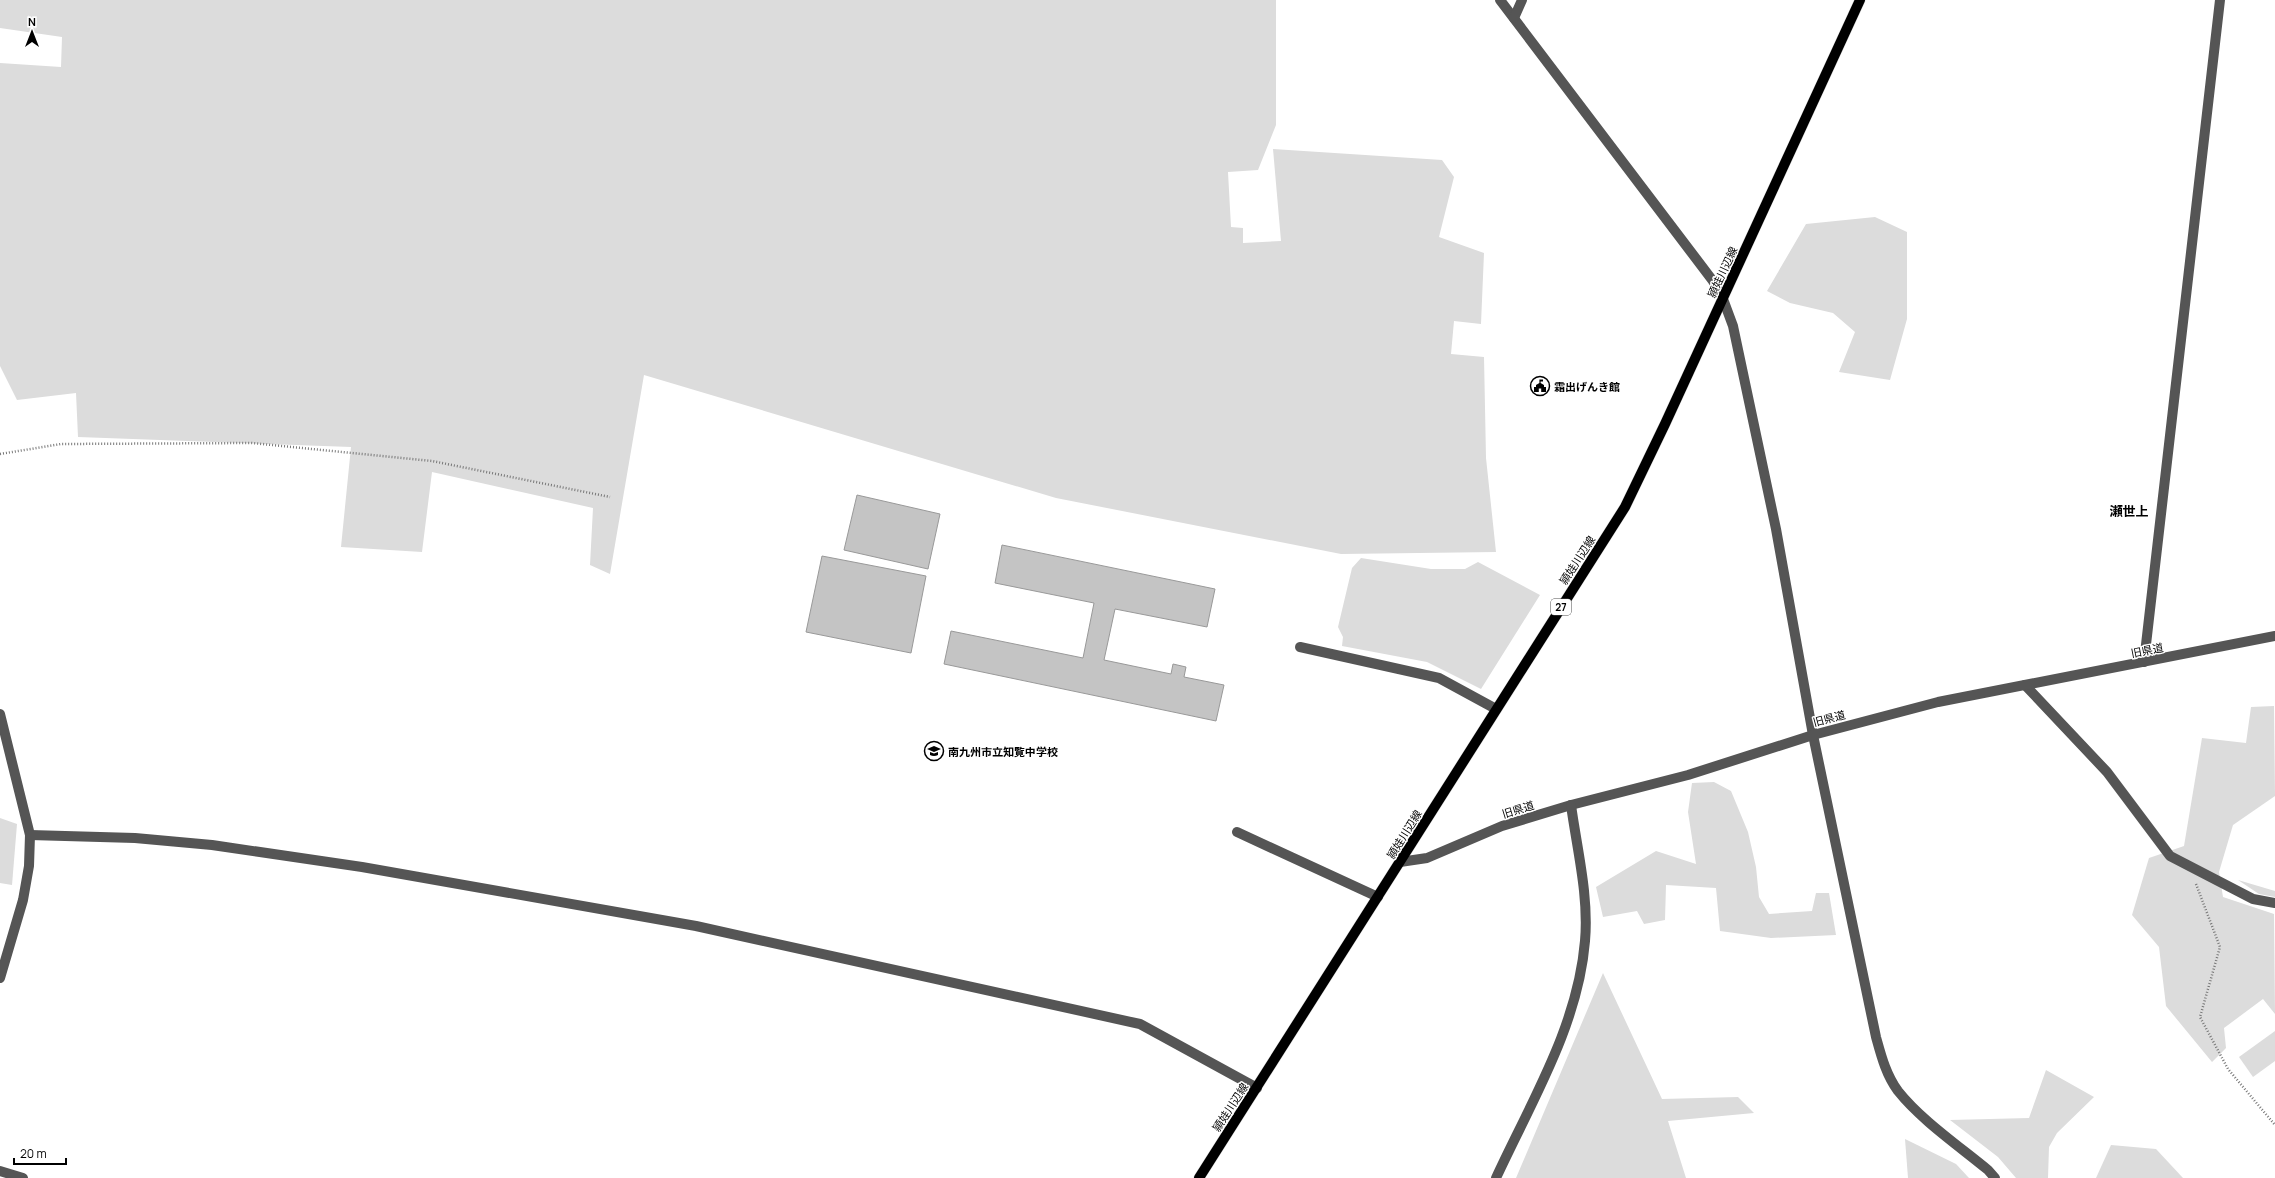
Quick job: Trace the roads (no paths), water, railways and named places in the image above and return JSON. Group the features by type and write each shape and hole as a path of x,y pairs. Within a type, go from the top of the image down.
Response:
{"main road":[{"name":"頴娃川辺線","path":"1199,1178 1625,507 1723,299 1860,0"}],"street":[{"path":"1500,0 1713,281 1723,299 1733,326 1776,529 1813,735 1874,1029 1885,1068 1898,1090 1915,1108 1988,1170 1995,1178"},
{"path":"1514,18 1522,0"},
{"path":"2144,662 2220,0"},
{"name":"旧県道","path":"1400,862 1427,858 1502,826 1571,805 1688,775 1813,735 1938,702 2275,636"},
{"path":"1300,647 1439,678 1496,709"},
{"path":"2025,685 2107,772 2170,856 2253,899 2275,903"},
{"path":"0,714 30,835 29,866 23,900 0,978"},
{"path":"1496,1178 1564,1032 1574,1004 1581,972 1586,940 1586,911 1571,805"},
{"path":"1237,832 1378,897"},
{"path":"30,835 135,838 212,845 362,867 696,926 1140,1024 1257,1088"},
{"path":"0,1171 23,1178"}],"place":[{"name":"霜出げんき館","path":"1540,386"},
{"name":"南九州市立知覧中学校","path":"934,751"}],"district":[{"name":"瀬世上","path":"2129,511"}]}
